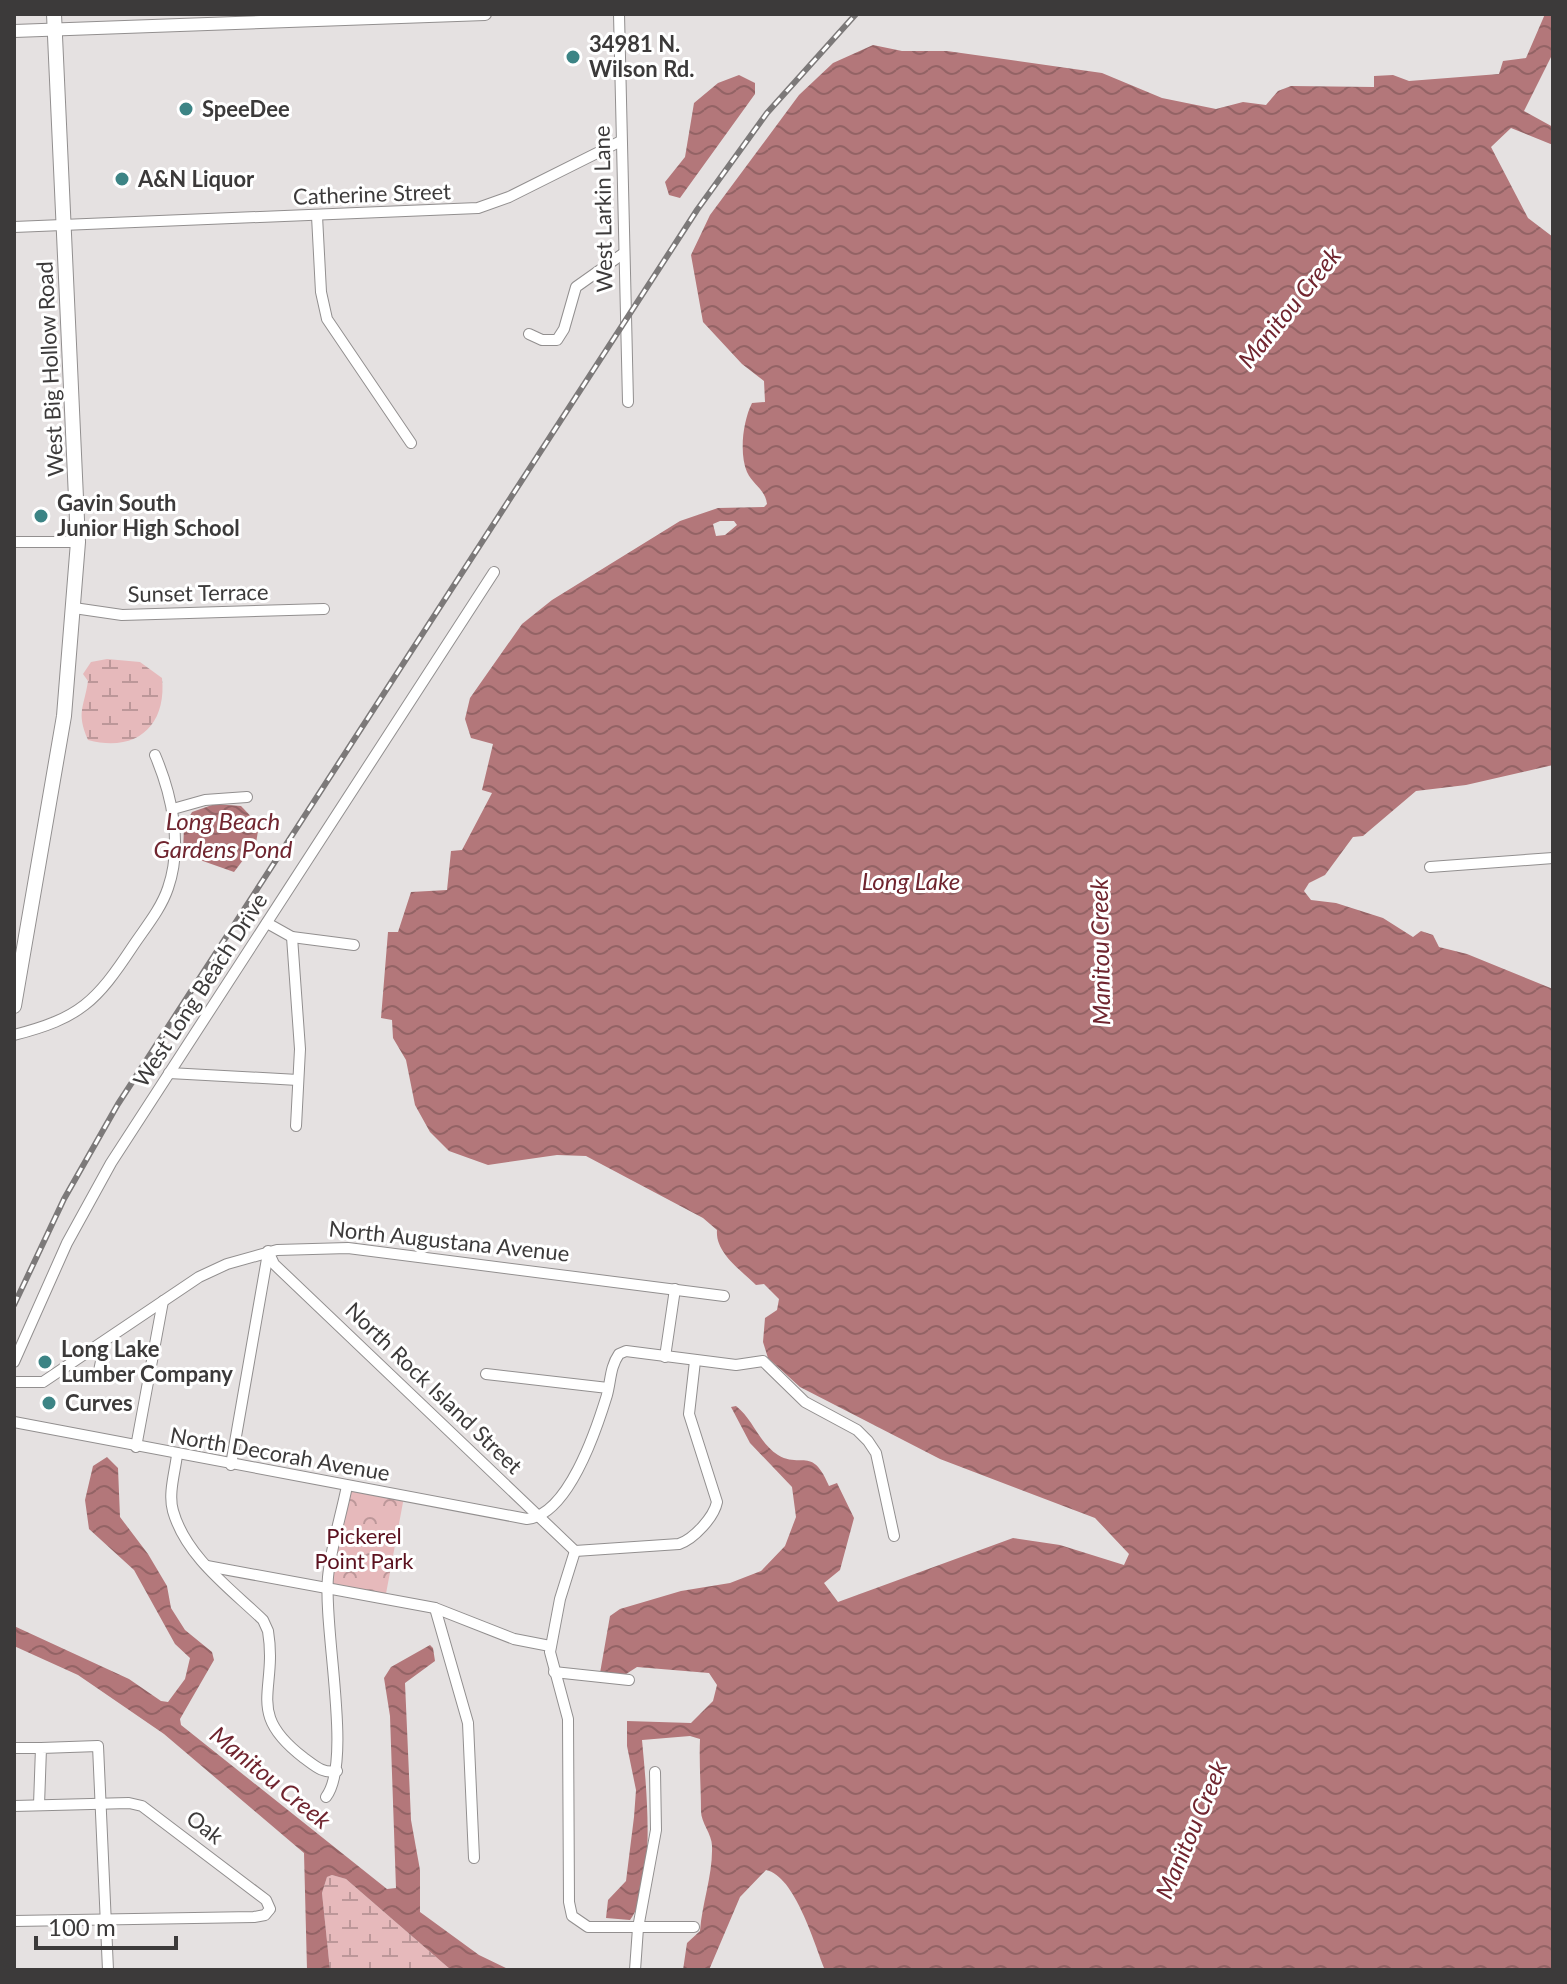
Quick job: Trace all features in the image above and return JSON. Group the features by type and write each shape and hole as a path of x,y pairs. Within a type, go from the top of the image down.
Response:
{"main road":[{"name":"West Big Hollow Road","path":"14,1006 64,716 78,542 66,225 54,14"}],"street":[{"path":"14,31 485,14"},
{"name":"West Larkin Lane","path":"619,14 628,402"},
{"name":"Catherine Street","path":"14,227 478,208 509,197 621,141"},
{"path":"317,216 321,292 327,319 411,443"},
{"path":"529,334 542,340 557,340 564,329 576,287 624,253"},
{"path":"14,542 78,542"},
{"name":"West Long Beach Drive","path":"14,1362 91,1197 494,572"},
{"name":"Sunset Terrace","path":"74,608 122,615 324,609"},
{"path":"14,1035 71,1016 101,991 168,888 173,869 173,809 155,755"},
{"path":"173,809 205,800 247,797"},
{"path":"1430,867 1553,858"},
{"path":"267,923 292,937 354,945"},
{"path":"292,937 298,1080 296,1126"},
{"path":"169,1073 298,1080"},
{"name":"North Augustana Avenue","path":"14,1382 43,1382 199,1277 268,1251 315,1246 348,1248 724,1296"},
{"path":"231,1465 268,1251"},
{"name":"North Rock Island Street","path":"268,1251 274,1264 575,1551"},
{"path":"665,1357 675,1289"},
{"path":"136,1447 163,1301"},
{"path":"99,1371 105,1342"},
{"path":"540,1518 581,1465 608,1388 611,1368 619,1354 626,1351 736,1365 763,1361 805,1402 863,1434 876,1453 894,1536"},
{"path":"694,1927 588,1927 572,1916 569,1902 568,1719 550,1646 575,1551 687,1542 713,1514 717,1502 689,1414 695,1361"},
{"path":"486,1374 608,1388"},
{"name":"North Decorah Avenue","path":"14,1422 231,1465 527,1519 540,1518"},
{"path":"177,1455 173,1511 205,1566 263,1620 268,1631 267,1717 274,1731 315,1767 325,1772 337,1771"},
{"path":"326,1797 334,1787 339,1747 330,1668 328,1589 347,1486"},
{"path":"205,1566 435,1608 514,1639 550,1646"},
{"path":"435,1608 468,1723 474,1858"},
{"path":"554,1672 629,1680"},
{"path":"14,1748 98,1746 108,1970"},
{"path":"39,1805 41,1748"},
{"path":"635,1970 638,1928 656,1830 655,1772"},
{"name":"Oak","path":"14,1806 129,1803 152,1810 266,1900 270,1909 265,1915 254,1917 106,1919"},
{"path":"14,1921 106,1919"}],"green space":[{"path":"107,659 140,662 162,678 159,710 153,722 145,732 121,743 88,740 82,723 88,681 83,674 91,662"},
{"name":"Pickerel Point Park","path":"347,1486 404,1497 385,1599 328,1589"},
{"path":"332,1875 346,1879 451,1970 330,1970 322,1893 327,1877"}],"water":[{"name":"Long Lake","path":"1545,14 1553,14 1553,53 1524,111 1553,127 1553,145 1511,128 1491,147 1528,218 1553,237 1553,765 1466,785 1416,791 1363,836 1353,837 1325,875 1309,883 1304,891 1311,900 1336,903 1383,918 1413,937 1421,931 1433,935 1439,947 1467,954 1553,989 1553,1970 825,1970 795,1897 786,1884 766,1870 740,1897 709,1970 683,1970 687,1943 700,1931 712,1857 712,1842 701,1811 700,1739 690,1736 642,1740 648,1833 644,1883 630,1920 606,1918 608,1900 626,1881 634,1817 636,1790 627,1746 627,1721 691,1723 713,1701 717,1685 709,1673 637,1667 623,1676 600,1673 610,1616 620,1609 681,1591 730,1583 761,1571 785,1546 796,1517 792,1487 750,1443 731,1407 736,1406 742,1411 771,1450 786,1459 811,1462 823,1473 829,1486 837,1483 854,1518 840,1570 824,1583 838,1602 1013,1538 1060,1545 1124,1565 1129,1554 1095,1518 940,1459 800,1387 768,1358 763,1342 765,1318 777,1310 779,1299 764,1284 756,1285 730,1260 720,1246 717,1230 703,1218 586,1156 557,1155 488,1165 449,1151 430,1132 415,1105 406,1060 393,1038 392,1020 381,1018 388,932 398,932 411,892 447,890 451,851 462,850 492,793 482,790 493,744 471,738 465,719 470,698 522,624 552,600 680,521 718,508 764,507 767,504 764,494 747,472 743,447 744,428 752,403 765,402 764,381 742,364 703,322 691,255 710,215 799,95 833,63 873,45 902,51 947,51 1102,73 1162,98 1216,109 1243,102 1266,105 1278,91 1291,86 1374,87 1374,76 1393,75 1409,81 1499,74 1503,61 1526,58","holes":["734,521 737,525 725,535 716,536 713,524"]},
{"path":"739,75 755,83 755,94 680,198 669,195 665,182 685,157 694,103 718,83"},
{"name":"Long Beach Gardens Pond","path":"215,804 241,806 259,825 256,843 234,872 183,854 184,826 192,812"},
{"path":"107,1457 118,1468 120,1517 167,1586 171,1608 185,1630 212,1652 214,1660 180,1719 181,1725 387,1889 396,1888 390,1716 384,1678 391,1667 430,1645 433,1648 435,1661 405,1683 411,1820 420,1870 420,1912 479,1955 510,1970 451,1970 346,1879 332,1875 327,1877 322,1893 330,1970 307,1970 304,1853 164,1734 78,1675 14,1646 14,1626 129,1679 161,1701 168,1702 185,1679 190,1658 175,1644 134,1570 89,1529 85,1500 93,1466"}],"railway":[{"path":"14,1305 64,1199 118,1104 697,210 767,113 856,14"}],"place":[{"name":"34981 N. Wilson Rd.","path":"573,57"},
{"name":"SpeeDee","path":"186,109"},
{"name":"A&N Liquor","path":"122,179"},
{"name":"Gavin South Junior High School","path":"41,516"},
{"name":"Long Lake Lumber Company","path":"45,1362"},
{"name":"Curves","path":"49,1403"}],"water label":[{"name":"Manitou Creek","path":"1290,308"},
{"name":"Manitou Creek","path":"1101,952"},
{"name":"Manitou Creek","path":"270,1778"},
{"name":"Manitou Creek","path":"1192,1830"}]}
